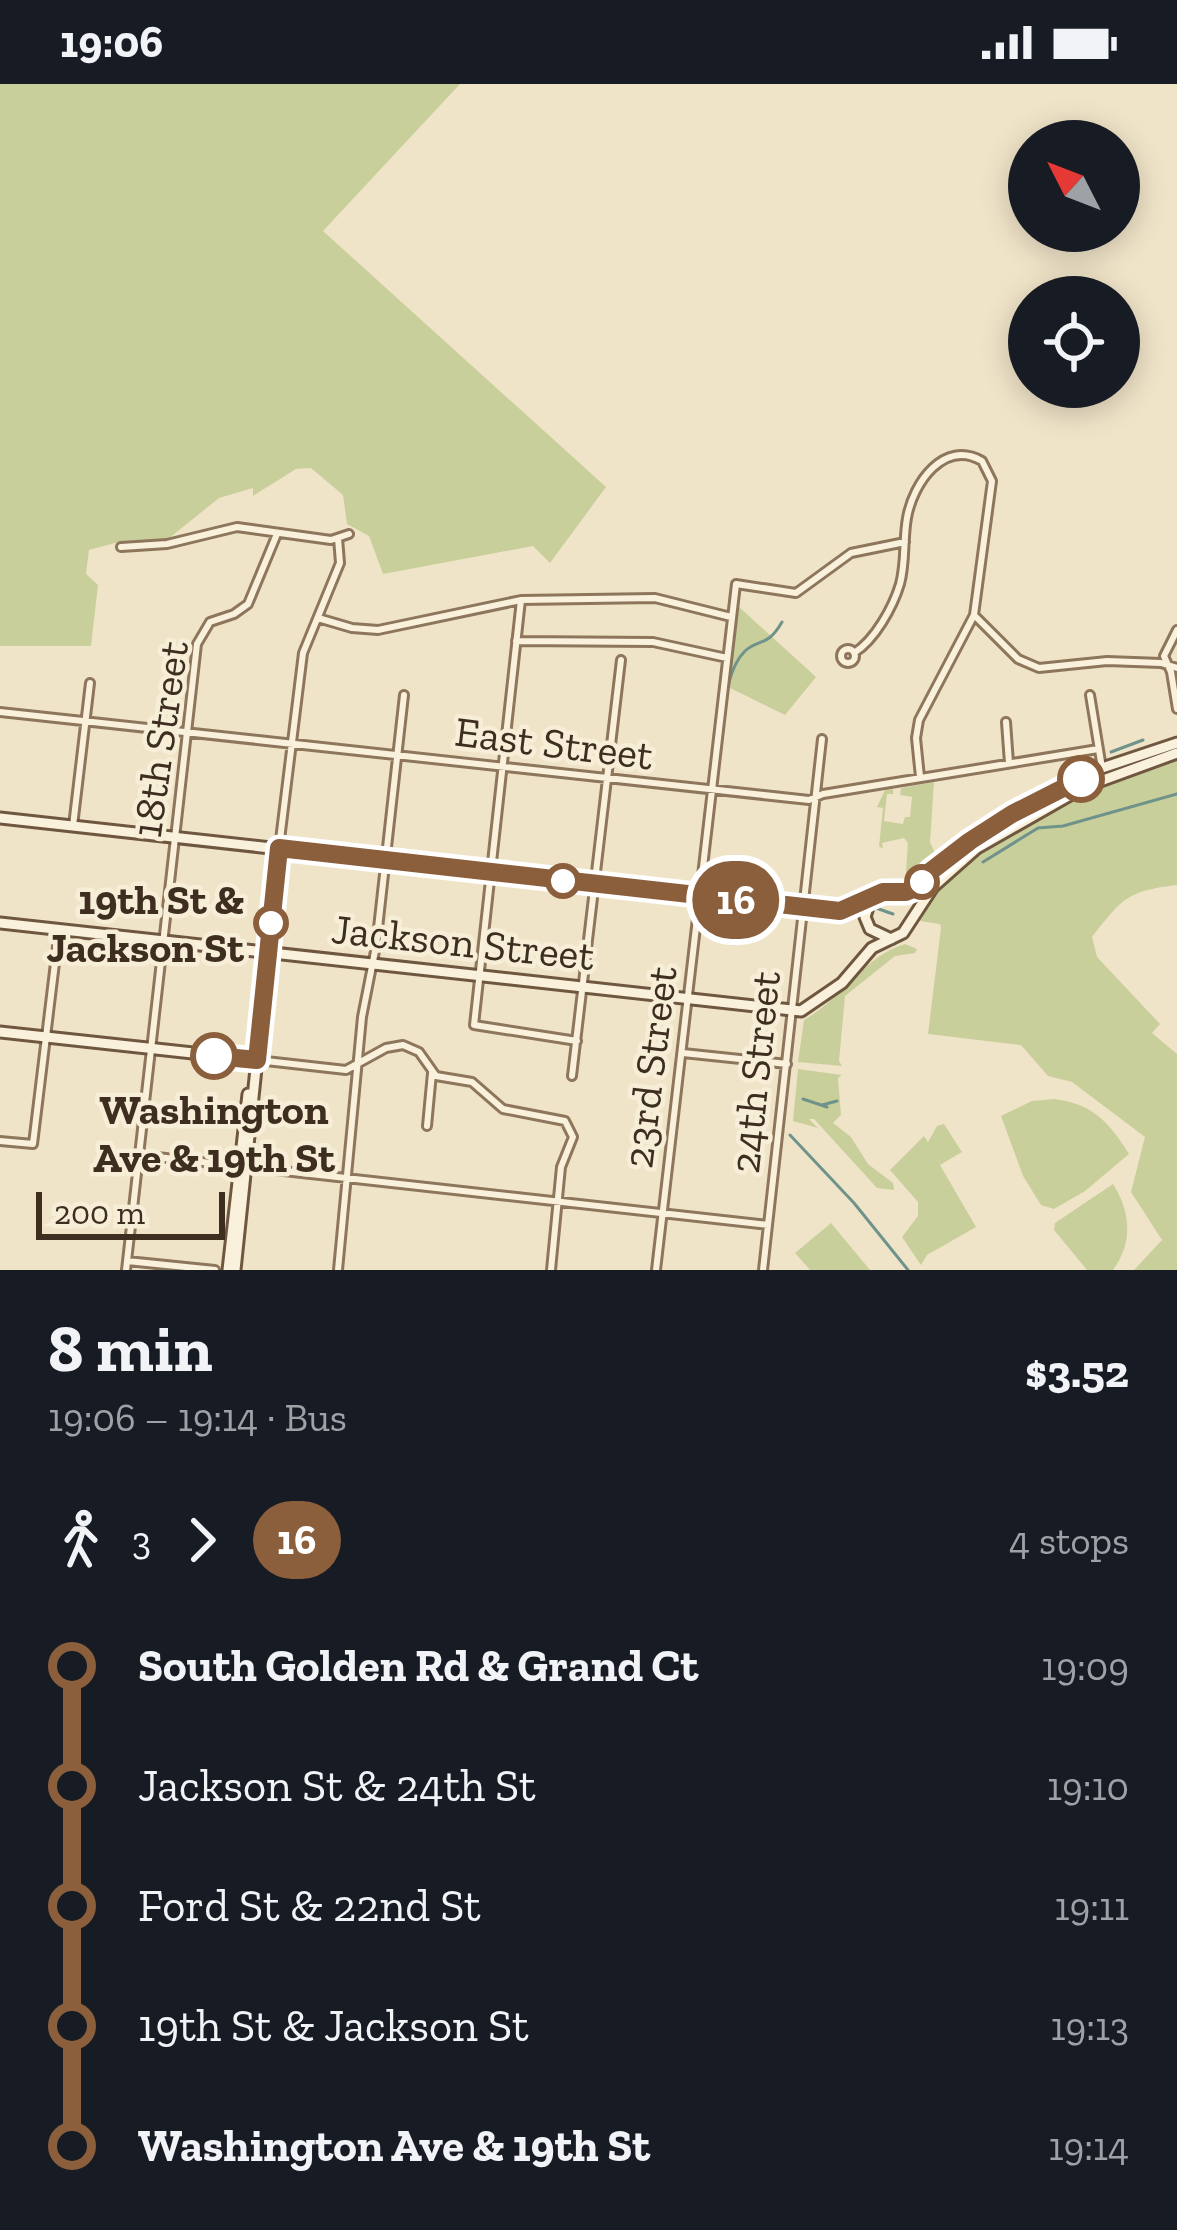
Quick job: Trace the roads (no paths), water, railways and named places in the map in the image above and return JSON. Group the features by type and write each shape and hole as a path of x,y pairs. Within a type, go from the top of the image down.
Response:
{"main road":[{"path":"0,818 840,911 873,897 916,888 937,866 1012,814 1177,743"},
{"path":"793,1011 814,1005 842,983 872,948 903,933 945,873 976,848 1104,773 1177,753"},
{"path":"232,1270 279,848"},
{"path":"893,892 904,899 912,920"},
{"path":"873,897 866,908 867,923 875,934 891,939"},
{"name":"Jackson Street","path":"0,923 793,1011"},
{"path":"0,1032 257,1060"}],"street":[{"path":"854,653 870,640 898,588 914,494 943,458 959,453 982,461 992,481 974,615 919,720 920,777"},
{"path":"121,547 167,544 237,527 338,538 349,534"},
{"name":"18th Street","path":"126,1266 200,635 210,622 248,604 277,534"},
{"path":"279,848 304,653 340,563 338,538"},
{"name":"23rd Street","path":"656,1270 736,584 796,593 851,553 905,542"},
{"path":"318,618 377,630 521,600 655,598 731,617"},
{"path":"521,600 473,1025 577,1041"},
{"path":"974,615 1018,659 1040,668 1107,661 1172,667"},
{"path":"1177,630 1165,647 1177,709"},
{"path":"516,641 653,642 727,658"},
{"path":"572,1076 621,660"},
{"path":"73,826 89,683"},
{"path":"338,1270 362,1017 404,694"},
{"path":"1090,695 1104,773"},
{"name":"East Street","path":"0,712 711,791 816,797 1098,749"},
{"path":"1006,722 1009,763"},
{"name":"24th Street","path":"763,1270 822,739"},
{"path":"0,1141 33,1144 58,929"},
{"path":"257,1060 346,1070 398,1045 419,1052 432,1073 472,1082 503,1109 561,1119 573,1137 561,1167 550,1270"},
{"path":"683,1053 788,1064"},
{"path":"427,1126 432,1073"},
{"path":"139,1155 768,1225"},
{"path":"126,1266 215,1270"}],"waterway":[{"path":"724,715 735,665 782,622"},
{"path":"722,736 723,724"},
{"path":"1111,752 1143,740"},
{"path":"716,784 720,754"},
{"path":"983,862 1038,828 1063,826 1177,794"},
{"path":"876,908 893,914"},
{"path":"803,1099 827,1107"},
{"path":"822,1105 837,1101"},
{"path":"790,1135 908,1270"}],"place":[{"name":"19th St & Jackson St","path":"271,923"},
{"name":"Washington Ave & 19th St","path":"214,1056"}]}
